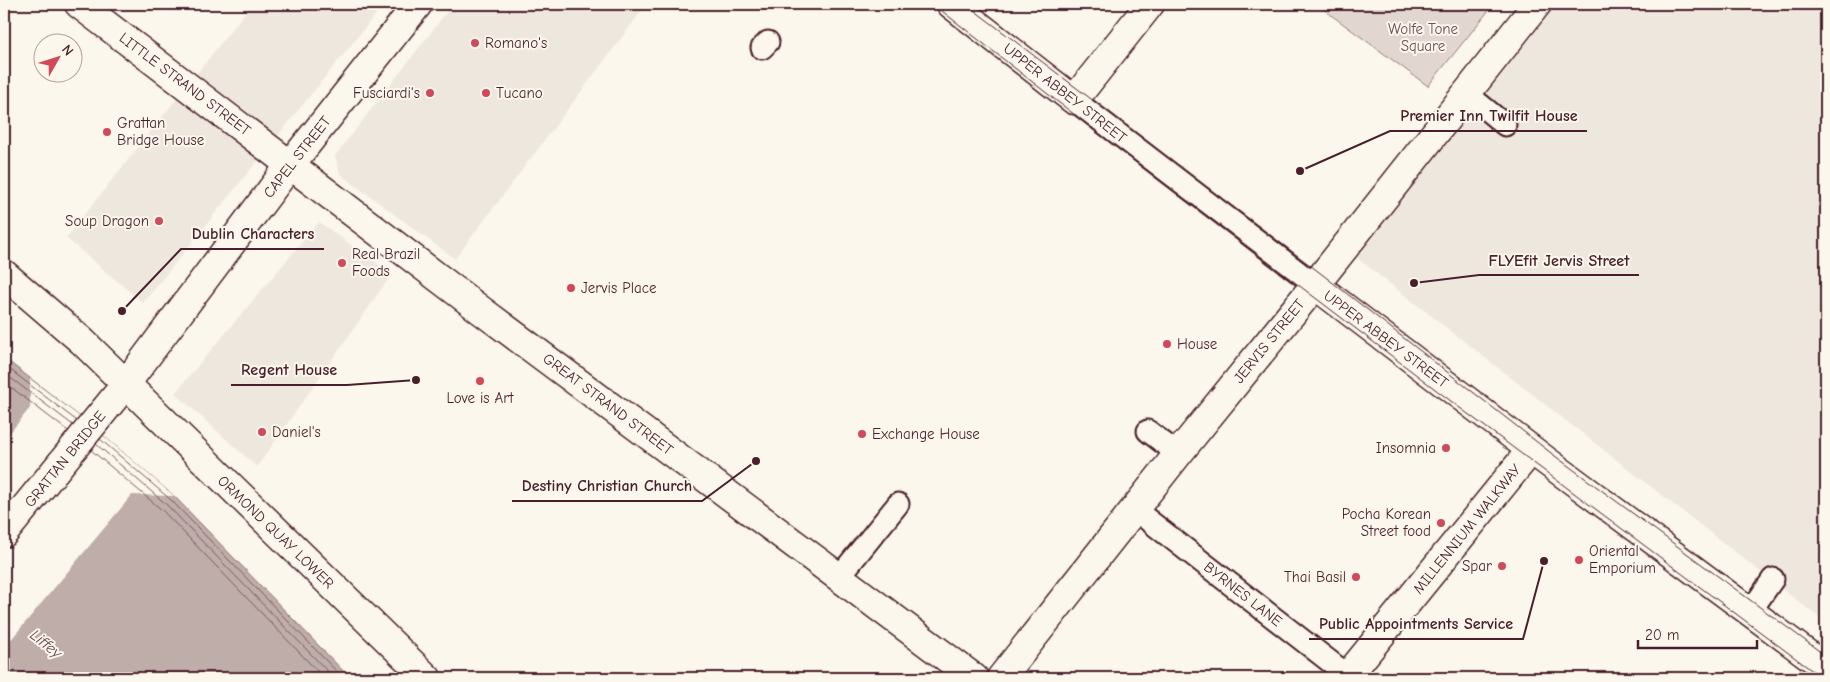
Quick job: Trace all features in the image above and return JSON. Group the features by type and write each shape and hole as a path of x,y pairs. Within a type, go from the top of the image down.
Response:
{"street":[{"name":"LITTLE STRAND STREET","path":"79,4 290,165"},
{"name":"CAPEL STREET","path":"125,385 290,165 418,4"},
{"name":"UPPER ABBEY STREET","path":"951,4 1074,100"},
{"path":"1074,100 1150,4"},
{"name":"JERVIS STREET","path":"1001,678 1537,4"},
{"name":"GREAT STRAND STREET","path":"290,165 974,678"},
{"name":"ORMOND QUAY LOWER","path":"4,274 68,327 125,385 426,678"},
{"name":"UPPER ABBEY STREET","path":"1315,285 1531,450 1826,668"},
{"name":"GRATTAN BRIDGE","path":"4,533 125,385"},
{"name":"MILLENNIUM WALKWAY","path":"1348,677 1531,450"}],"lane":[{"path":"1466,94 1505,125"},
{"name":"UPPER ABBEY STREET","path":"1074,100 1315,285"},
{"path":"1148,431 1178,454"},
{"path":"840,577 898,504"},
{"name":"BYRNES LANE","path":"1134,509 1348,677"},
{"path":"1750,612 1774,579"}],"shaded area":[{"path":"252,4 384,4 143,303 66,238"},
{"path":"453,4 647,4 455,259 340,174 335,156"},
{"path":"1553,4 1826,4 1826,623 1357,258"},
{"path":"319,222 392,274 257,467 175,393"}],"green space":[{"name":"Wolfe Tone Square","path":"1316,4 1494,4 1428,86"}],"water":[{"name":"Liffey","path":"4,358 92,426 174,496 350,678 4,678"}],"pier":[{"path":"30,379 92,426 174,496 132,495 4,648 4,440 30,408"}],"tram line":[{"path":"933,4 1058,102 1460,408 1822,678"},
{"path":"966,4 1323,275 1551,453 1826,656"}],"place":[{"name":"Romano's","path":"475,43"},
{"name":"Fusciardi's","path":"430,93"},
{"name":"Tucano","path":"486,93"},
{"name":"Grattan Bridge House","path":"107,132"},
{"name":"Premier Inn Twilfit House","path":"1300,171"},
{"name":"Soup Dragon","path":"159,221"},
{"name":"Real Brazil Foods","path":"342,263"},
{"name":"FLYEfit Jervis Street","path":"1414,283"},
{"name":"Jervis Place","path":"571,288"},
{"name":"Dublin Characters","path":"122,311"},
{"name":"House","path":"1167,344"},
{"name":"Regent House","path":"416,380"},
{"name":"Love is Art","path":"480,381"},
{"name":"Daniel's","path":"262,432"},
{"name":"Exchange House","path":"862,434"},
{"name":"Insomnia","path":"1446,448"},
{"name":"Destiny Christian Church","path":"756,461"},
{"name":"Pocha Korean Street food","path":"1441,523"},
{"name":"Oriental Emporium","path":"1579,560"},
{"name":"Public Appointments Service","path":"1544,561"},
{"name":"Spar","path":"1502,566"},
{"name":"Thai Basil","path":"1356,577"}]}
